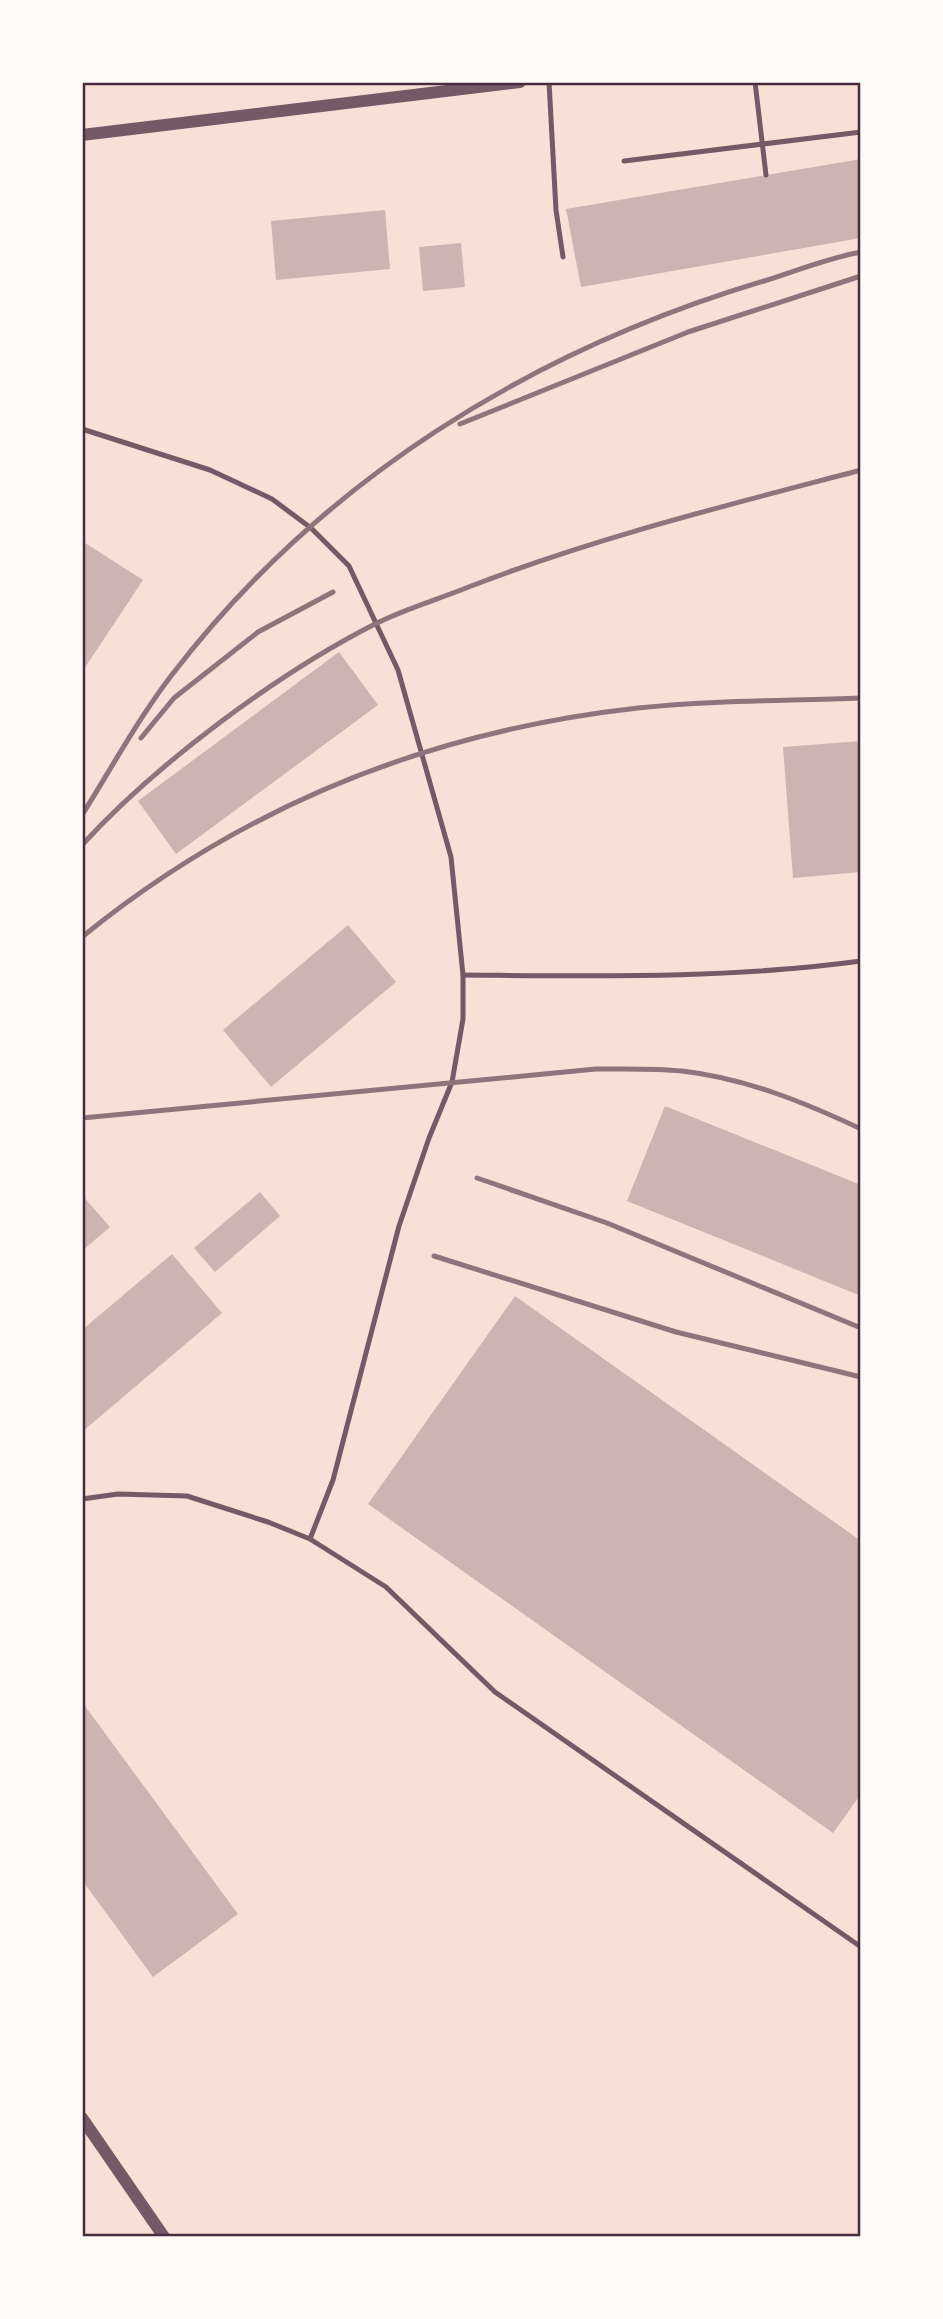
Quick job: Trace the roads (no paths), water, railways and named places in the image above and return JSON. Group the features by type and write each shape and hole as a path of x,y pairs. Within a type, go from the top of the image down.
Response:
{"street":[{"path":"82,135 424,88 520,82"},
{"path":"82,2118 164,2237"}],"lane":[{"path":"548,82 556,210 563,257"},
{"path":"755,82 766,175"},
{"path":"624,161 861,132"},
{"path":"82,429 210,470 272,499 310,528 349,566 398,670 451,857 463,975 463,1019 452,1082 429,1138 399,1226 333,1480 310,1539"},
{"path":"463,975 677,976 797,970 861,961"},
{"path":"82,1499 118,1494 187,1496 268,1522 310,1539 386,1587 495,1692 861,1947"}],"railway":[{"path":"82,815 159,692 230,606 294,541 363,483 436,431 513,385 594,345 677,310 812,265 861,252"},
{"path":"460,424 688,332 861,276"},
{"path":"82,845 146,783 220,722 300,667 377,623 563,553 662,523 861,470"},
{"path":"141,738 174,698 258,632 333,592"},
{"path":"82,937 144,890 208,849 275,813 343,782 414,756 487,735 561,719 638,708 722,702 861,698"},
{"path":"82,1118 596,1069 639,1069 705,1074 751,1085 861,1129"},
{"path":"477,1178 607,1223 861,1328"},
{"path":"434,1256 676,1332 861,1377"}]}
